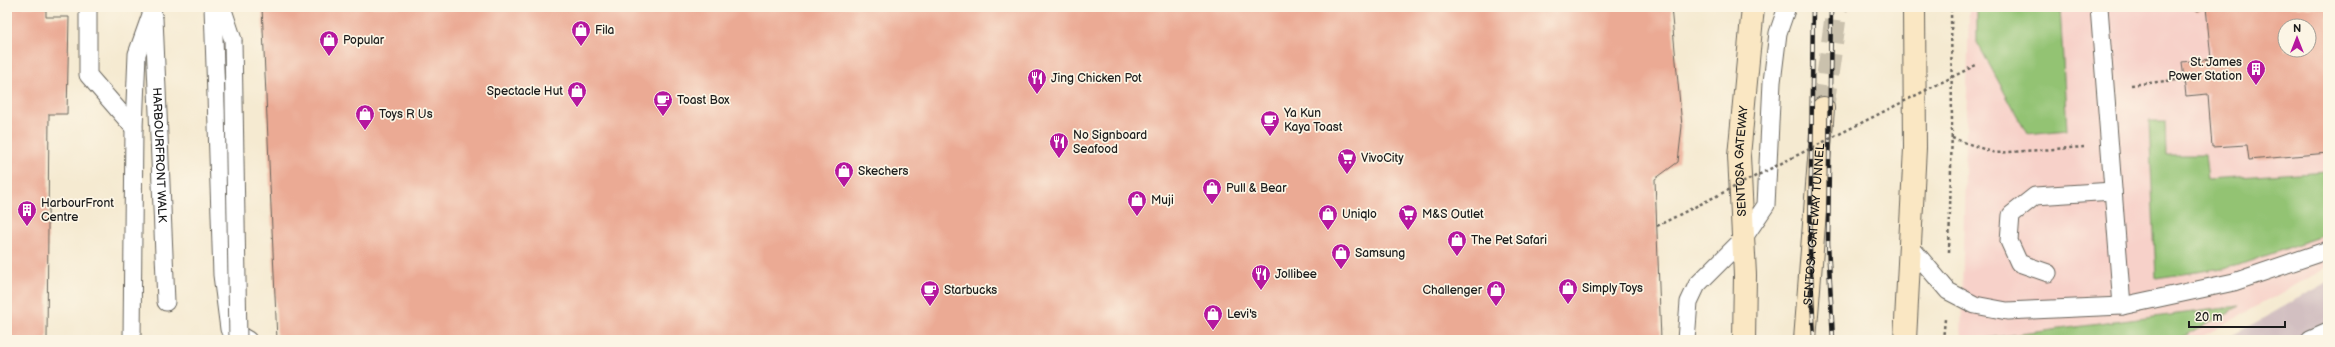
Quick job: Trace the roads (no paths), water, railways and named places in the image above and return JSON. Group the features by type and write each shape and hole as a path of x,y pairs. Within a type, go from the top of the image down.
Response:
{"main road":[{"name":"SENTOSA GATEWAY","path":"1744,340 1745,275 1739,156 1753,7"},
{"path":"1905,340 1915,148 1914,7"},
{"name":"SENTOSA GATEWAY TUNNEL","path":"1805,340 1823,108"}],"lane":[{"path":"88,7 88,75 134,128"},
{"path":"213,7 222,275 229,328 248,340"},
{"path":"222,7 233,40 238,340"},
{"path":"1686,340 1689,302 1697,285 1743,239 1766,206 1772,82 1778,33 1787,7"},
{"path":"2099,7 2122,306"},
{"path":"132,340 134,128 137,54 154,8"},
{"name":"HARBOURFRONT WALK","path":"154,8 166,302"},
{"path":"2048,273 2019,263 2009,241 2011,215 2035,196 2113,190"},
{"path":"1909,245 1948,291 1975,305 2007,312 2122,306 2234,282 2328,250"},
{"path":"2310,340 2328,332"}],"tunnel":[{"path":"1823,108 1837,7"}],"railway":[{"path":"1813,7 1810,250 1814,340"},
{"path":"1831,7 1828,243 1833,340"}],"place":[{"name":"Fila","path":"581,47"},
{"name":"Popular","path":"329,57"},
{"name":"St. James Power Station","path":"2256,86"},
{"name":"Jing Chicken Pot","path":"1037,95"},
{"name":"Spectacle Hut","path":"577,108"},
{"name":"Toast Box","path":"663,117"},
{"name":"Toys R Us","path":"365,131"},
{"name":"Ya Kun Kaya Toast","path":"1270,137"},
{"name":"No Signboard Seafood","path":"1059,159"},
{"name":"VivoCity","path":"1347,175"},
{"name":"Skechers","path":"844,188"},
{"name":"Pull & Bear","path":"1212,205"},
{"name":"Muji","path":"1137,217"},
{"name":"HarbourFront Centre","path":"27,227"},
{"name":"Uniqlo","path":"1328,231"},
{"name":"M&S Outlet","path":"1408,231"},
{"name":"The Pet Safari","path":"1457,257"},
{"name":"Samsung","path":"1341,270"},
{"name":"Jollibee","path":"1261,291"},
{"name":"Simply Toys","path":"1568,305"},
{"name":"Starbucks","path":"930,307"},
{"name":"Challenger","path":"1496,307"},
{"name":"Levi's","path":"1213,331"}]}
